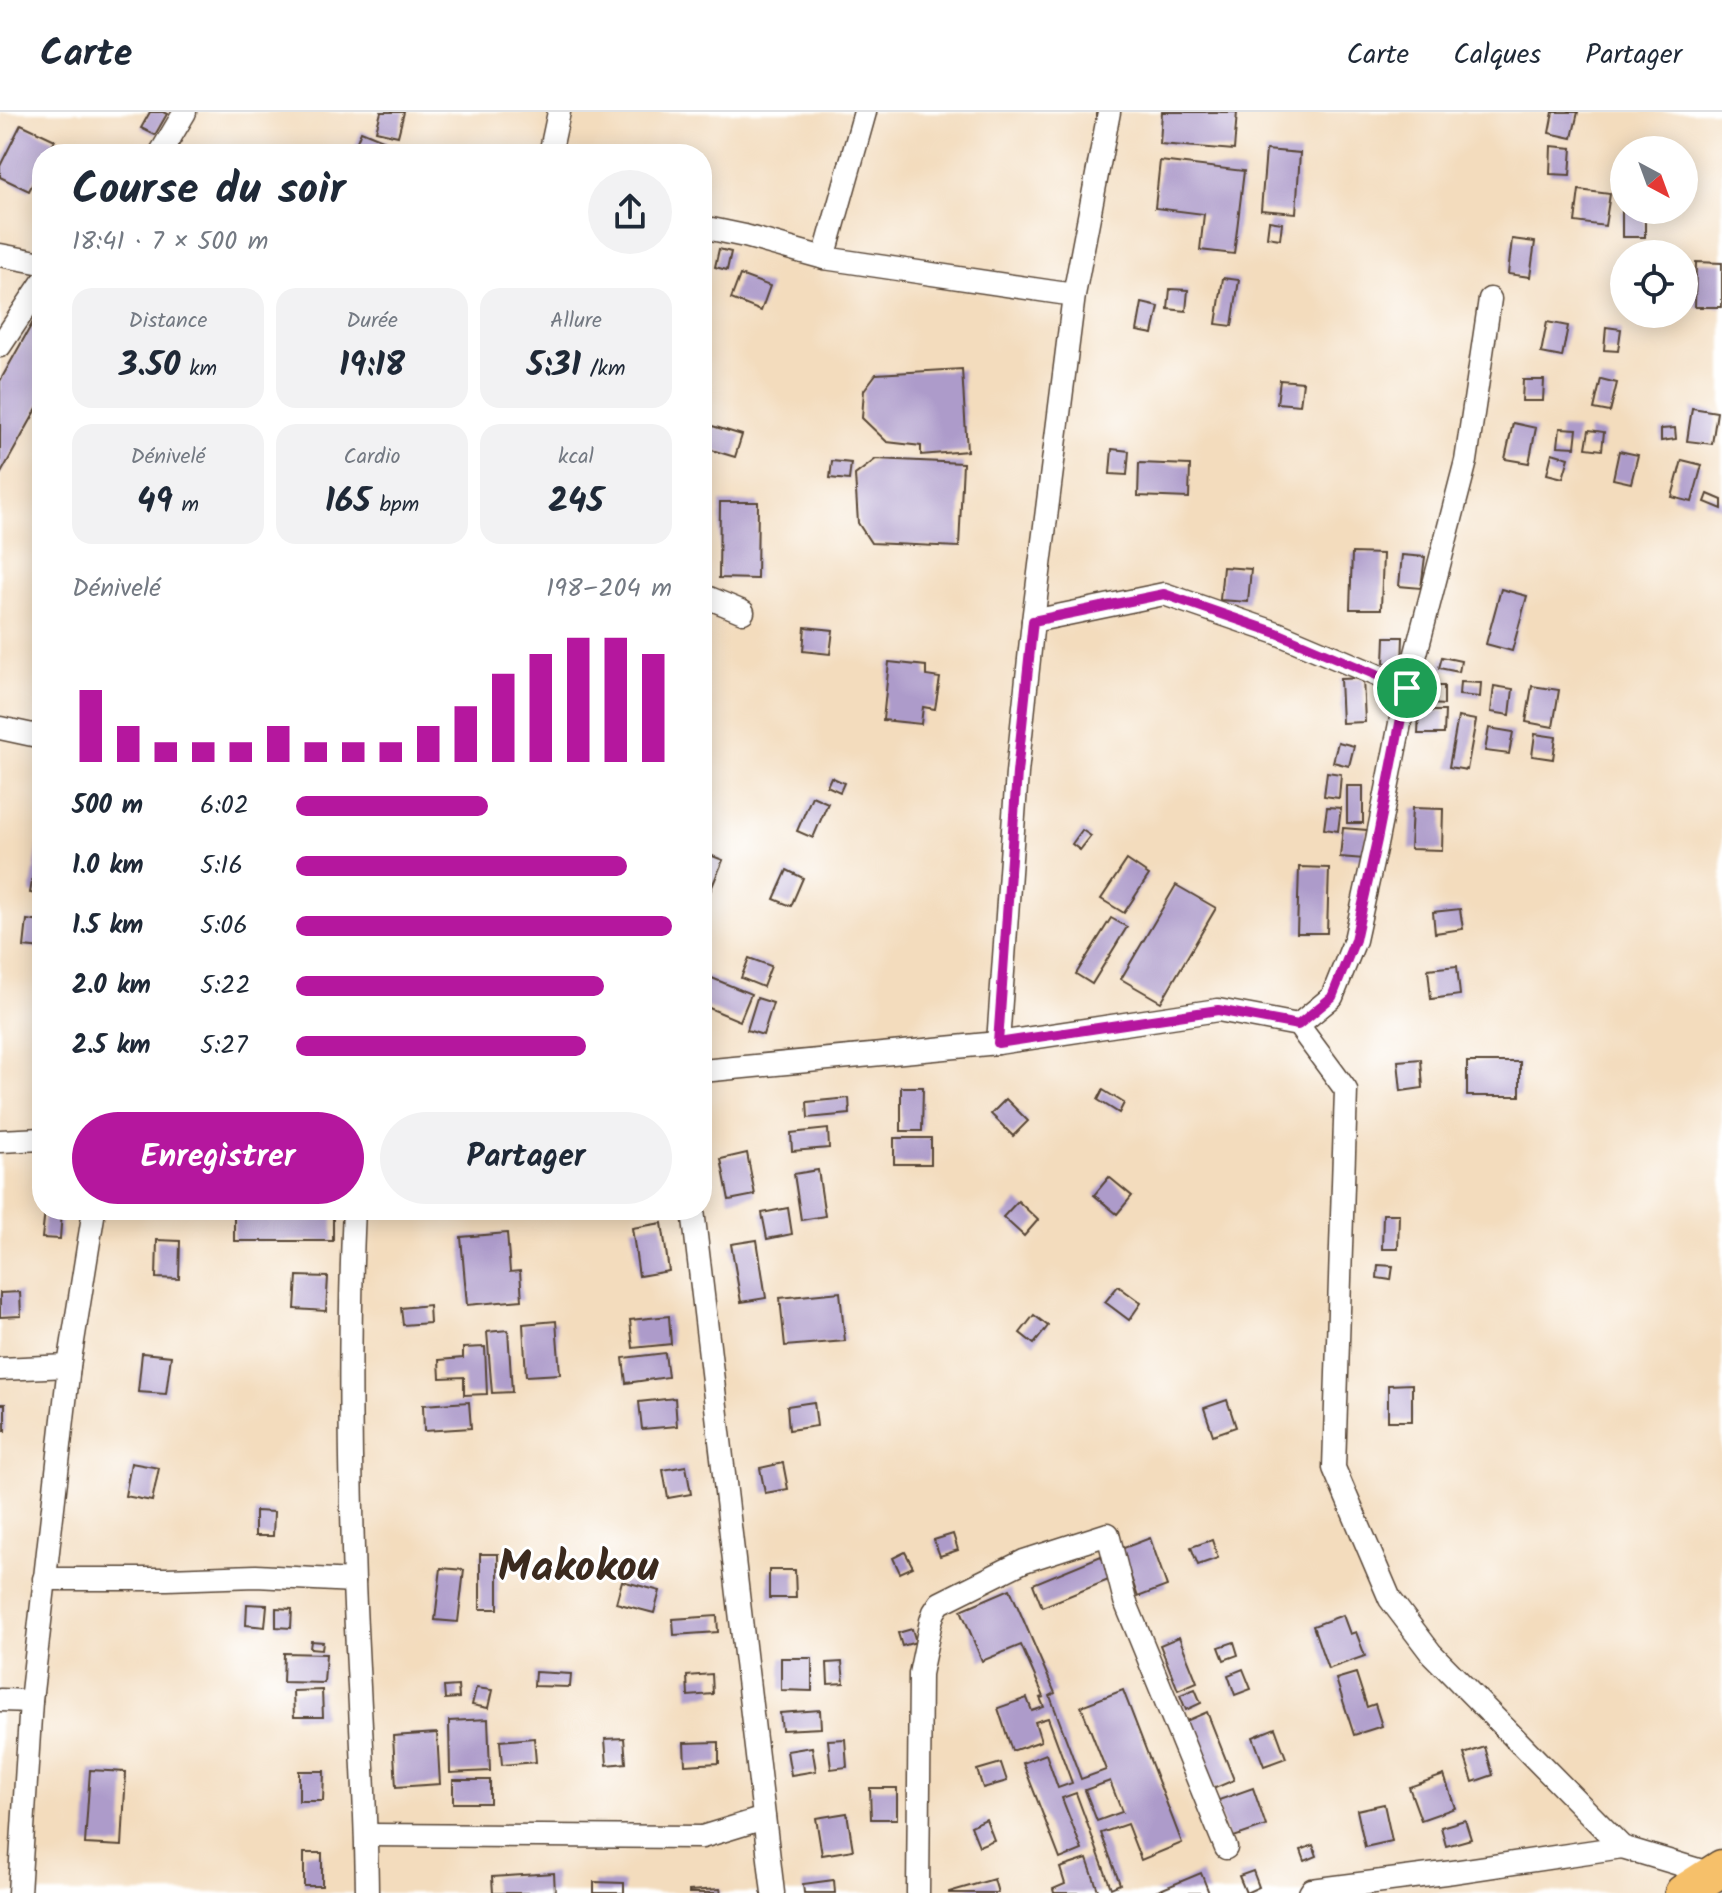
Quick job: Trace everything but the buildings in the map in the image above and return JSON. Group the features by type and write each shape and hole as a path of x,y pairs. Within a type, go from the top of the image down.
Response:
{"street":[{"path":"171,144 185,112"},
{"path":"552,144 559,112"},
{"path":"824,258 865,112"},
{"path":"998,1043 1017,773 1033,621 1074,295 1109,112"},
{"path":"712,229 824,258 1074,295"},
{"path":"0,255 32,261"},
{"path":"0,346 32,298"},
{"path":"1298,1025 1332,997 1355,940 1407,688 1466,461 1490,299"},
{"path":"1033,621 1164,594 1277,633 1407,688"},
{"path":"712,599 743,612"},
{"path":"0,728 32,735"},
{"path":"712,1070 998,1043 1218,1010 1298,1025 1346,1090 1334,1468 1390,1599 1431,1653 1622,1847 1706,1878"},
{"path":"0,1141 32,1139"},
{"path":"19,1893 31,1701 44,1579 69,1366 92,1220"},
{"path":"354,1220 350,1299 354,1581 367,1835 367,1893"},
{"path":"694,1220 773,1893"},
{"path":"0,1369 69,1366"},
{"path":"918,1893 920,1674 934,1612 940,1603 1024,1561 1108,1534 1125,1601 1226,1848"},
{"path":"44,1579 256,1576 354,1581"},
{"path":"0,1700 31,1701"},
{"path":"367,1835 702,1837 764,1818"},
{"path":"1310,1893 1312,1890 1622,1847"}],"district":[{"name":"Makokou","path":"578,1566"}],"route":[{"path":"1164,594 1277,633 1407,688 1355,940 1332,997 1298,1025 1218,1010 998,1043 1017,773 1033,621 1164,594"}]}
